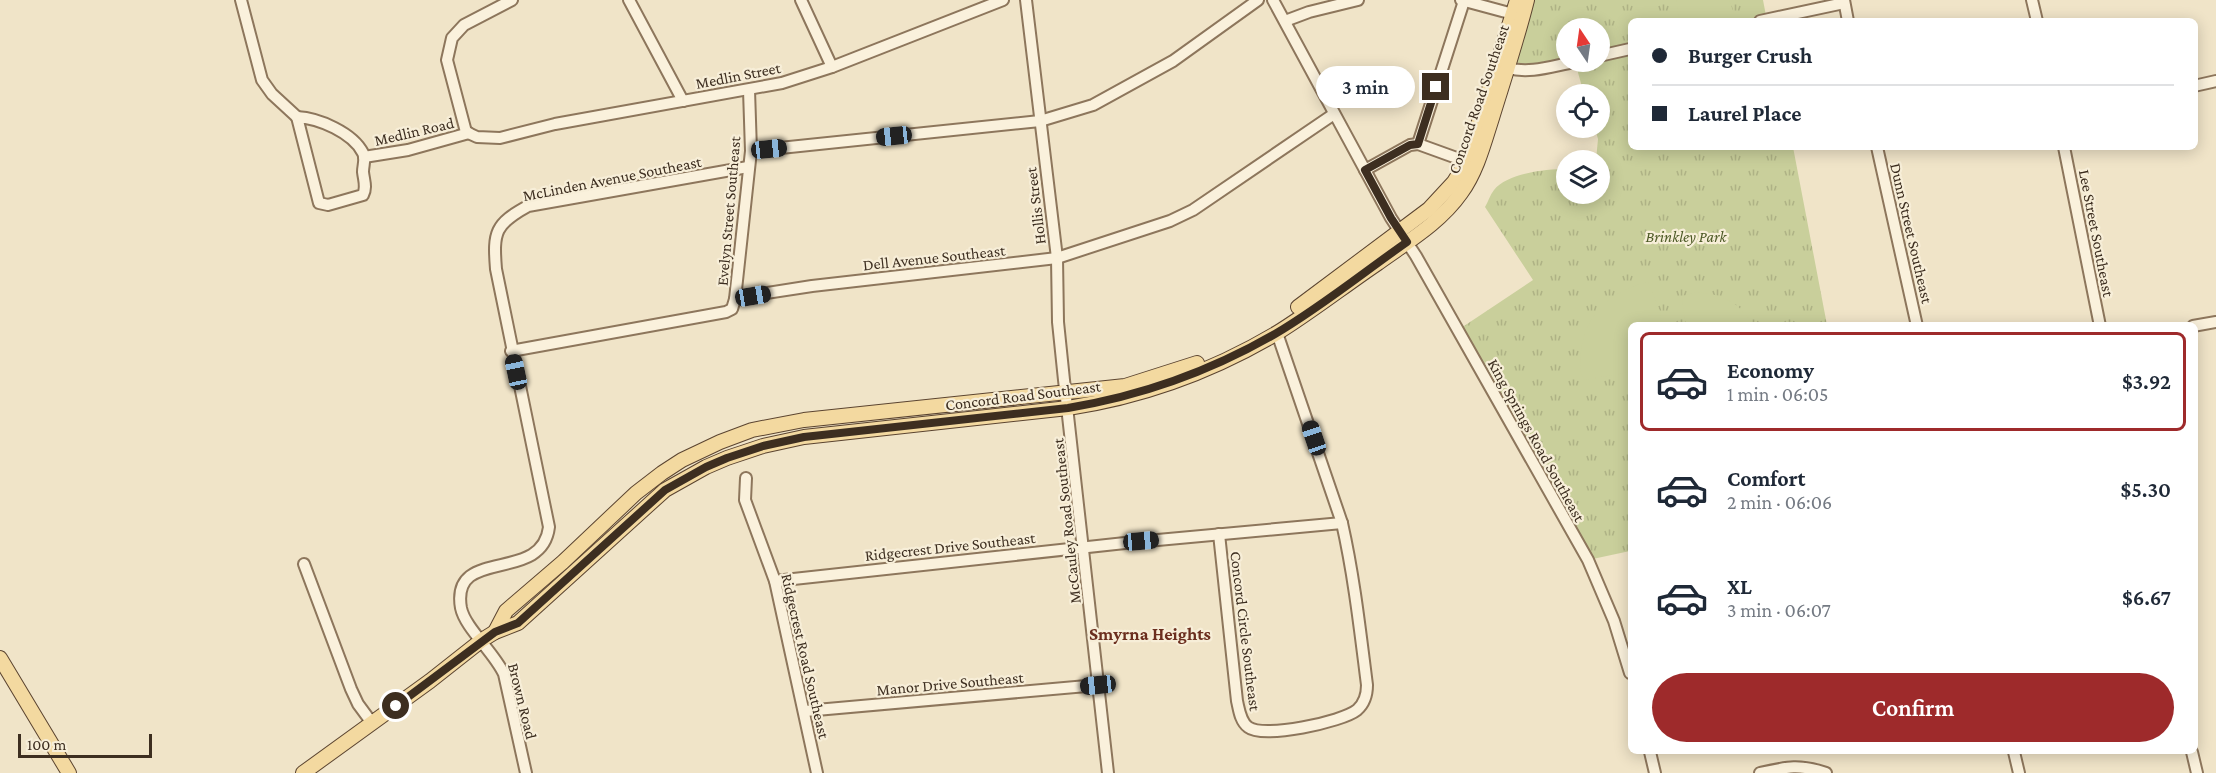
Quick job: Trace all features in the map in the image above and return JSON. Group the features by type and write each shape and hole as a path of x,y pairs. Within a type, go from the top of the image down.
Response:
{"main road":[{"name":"Concord Road Southeast","path":"303,773 482,640 518,623 665,490 706,467 763,446 804,437 1068,408 1130,395 1182,378 1277,333 1403,236 1454,182 1465,161 1517,0"},
{"name":"Concord Road Southeast","path":"495,632 506,612 636,493 682,460 720,442 752,430 804,420 1138,383 1197,363 1245,340 1296,309 1403,236 1449,208 1469,180 1482,148 1527,0"},
{"path":"0,658 69,773"}],"street":[{"path":"241,0 262,80 272,94 297,117 319,203 328,205 363,195 366,188 364,157 355,143 340,132 308,118 297,117"},
{"path":"470,133 466,132 461,117 447,60 452,38 464,25 512,0"},
{"path":"628,0 683,101"},
{"path":"801,0 832,67"},
{"name":"Medlin Street","path":"470,133 477,137 500,138 555,124 782,83 832,67 1003,0"},
{"name":"Hollis Street","path":"1026,0 1057,258 1058,322 1068,408"},
{"path":"751,151 1040,121 1093,105 1173,61 1258,0"},
{"name":"King Springs Road Southeast","path":"1273,0 1365,170 1588,560 1614,621 1628,666"},
{"path":"1285,21 1309,12 1358,0"},
{"path":"1365,170 1410,145 1418,144 1462,0 1513,14"},
{"path":"2032,0 2036,18"},
{"path":"1773,18 1844,2 1847,18"},
{"path":"1610,54 1628,49"},
{"path":"1508,68 1520,71 1556,66"},
{"path":"2198,85 2216,81"},
{"name":"Evelyn Street Southeast","path":"735,299 751,151 749,90"},
{"name":"Dell Avenue Southeast","path":"511,351 726,312 732,309 735,299 812,286 1057,258 1170,221 1193,210 1334,114"},
{"name":"Medlin Road","path":"364,157 408,150 470,133"},
{"name":"Concord Road Southeast","path":"1418,144 1465,161"},
{"name":"Dunn Street Southeast","path":"1878,150 1916,322"},
{"name":"Lee Street Southeast","path":"2065,150 2099,322"},
{"name":"McLinden Avenue Southeast","path":"482,640 463,613 461,596 464,586 476,572 534,555 543,545 549,527 511,351 496,269 495,242 502,223 528,206 748,167"},
{"path":"2198,325 2216,322"},
{"name":"Concord Circle Southeast","path":"1219,534 1240,713 1248,727 1255,730 1268,730 1310,725 1347,716 1357,710 1367,693 1354,583 1342,523 1277,333"},
{"name":"McCauley Road Southeast","path":"1068,408 1108,773"},
{"name":"Ridgecrest Road Southeast","path":"746,478 745,500 775,581 817,773"},
{"name":"Ridgecrest Drive Southeast","path":"775,581 1084,547 1342,523"},
{"path":"304,564 351,689 358,704 372,723"},
{"name":"Brown Road","path":"482,640 498,660 504,674 526,773"},
{"name":"Manor Drive Southeast","path":"805,711 1098,685"},
{"path":"1650,754 1655,773"},
{"path":"2014,754 2019,773"},
{"path":"2192,754 2197,773"},
{"path":"1760,773 1791,766 1811,768 1826,773"}],"green space":[{"name":"Brinkley Park","path":"1519,0 1763,0 1766,18 1628,18 1628,150 1794,150 1826,322 1628,322 1628,551 1588,560 1458,330 1533,280 1485,207 1491,194 1500,184 1517,176 1556,170 1556,204 1610,204 1610,150 1597,150 1598,138 1610,138 1610,84 1581,84 1578,72 1610,72 1610,18 1556,18 1556,63 1504,67"},
{"path":"1676,0 1729,0 1734,13 1732,18 1679,18"},
{"path":"1648,282 1660,311 1662,322 1628,322 1628,372 1584,380 1580,363 1588,326 1602,306 1623,291"},
{"path":"1702,293 1720,296 1742,310 1751,322 1685,322 1683,296"}],"district":[{"name":"Smyrna Heights","path":"1150,634"}],"route":[{"path":"396,706 495,632 518,623 665,490 727,458 763,446 804,437 1088,405 1144,391 1182,378 1277,333 1407,242 1365,170 1410,145 1418,144 1436,87"}]}
